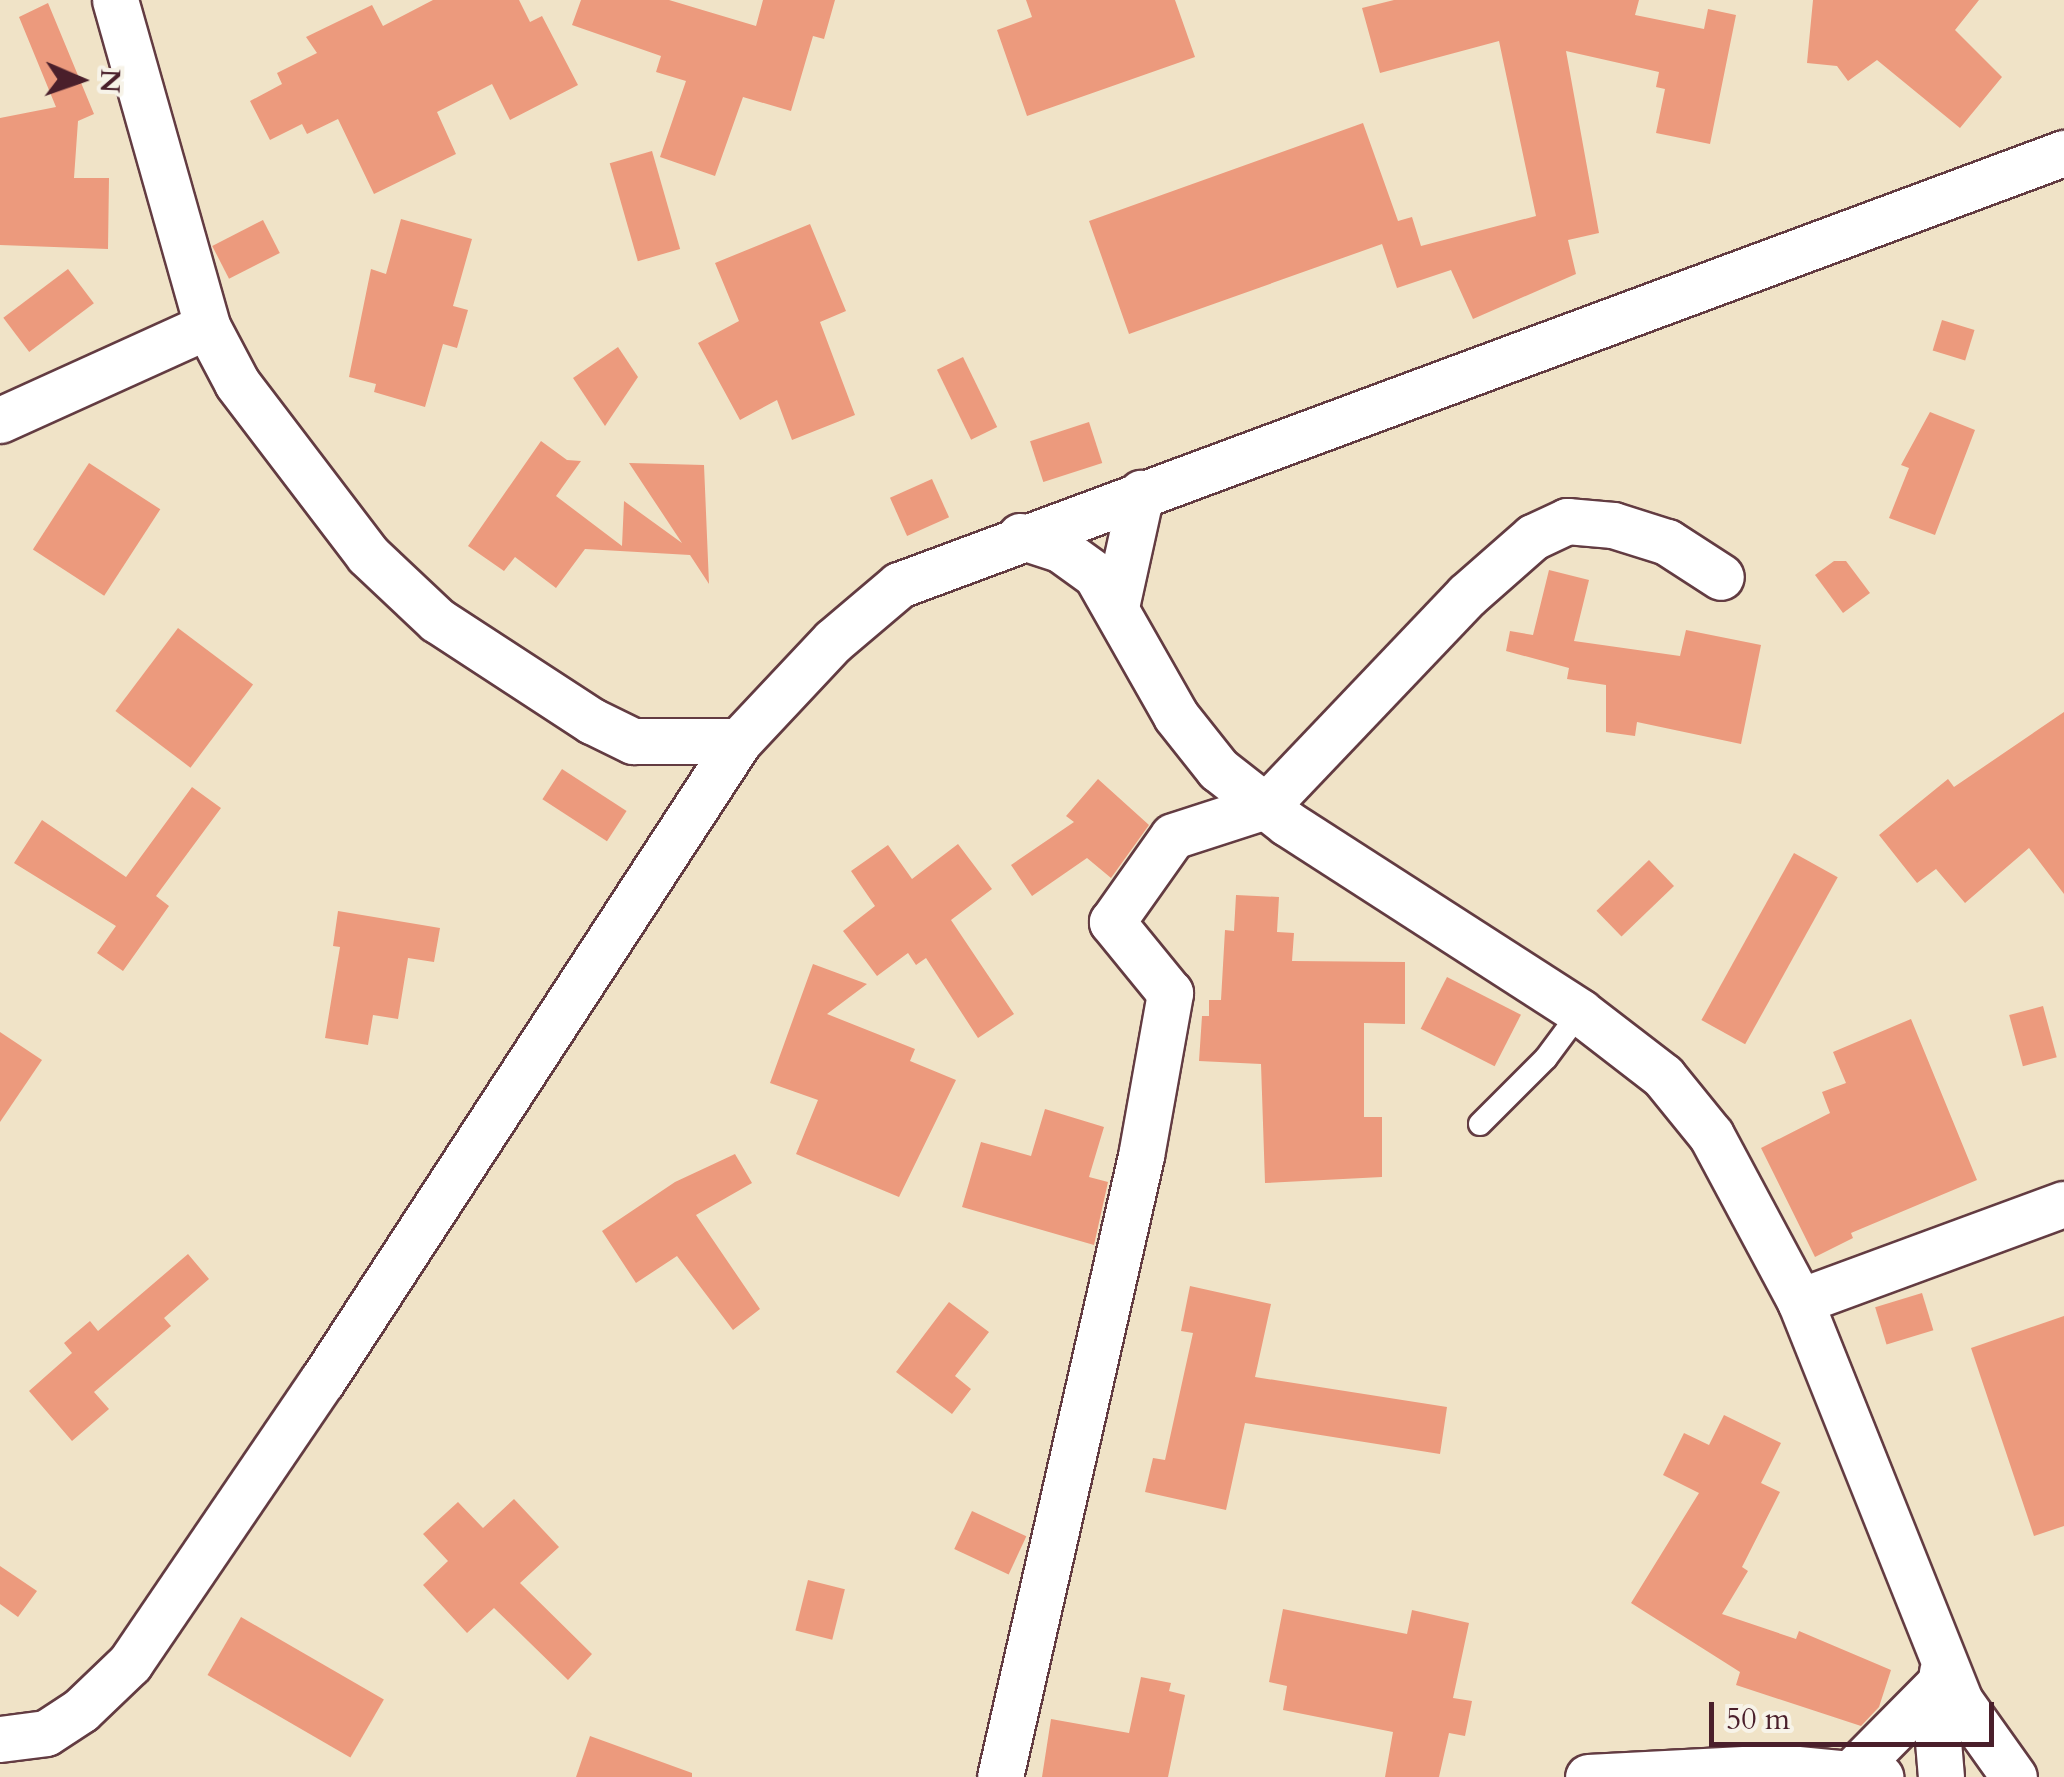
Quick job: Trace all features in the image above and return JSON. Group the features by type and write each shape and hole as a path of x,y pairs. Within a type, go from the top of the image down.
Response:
{"street":[{"path":"115,0 207,326 237,383 368,554 437,620 633,741 738,741"},
{"path":"0,1738 46,1734 130,1663 322,1382 738,741 833,642 899,584 1020,536 2064,154"},
{"path":"0,420 207,326"},
{"path":"1116,607 1141,493"},
{"path":"1000,1777 1140,1156 1170,994 1112,922 1173,836 1266,806 1467,595 1533,537 1567,521 1613,525 1667,542 1720,577"},
{"path":"1020,536 1060,549 1096,575 1176,716 1218,769 1266,806 1580,1012 1663,1076 1711,1134 1800,1302 1942,1672 2014,1777"},
{"path":"1800,1302 2064,1204"},
{"path":"1588,1777 1777,1767 1866,1774 1942,1672"},
{"path":"1941,1777 1942,1672"}],"lane":[{"path":"1480,1124 1546,1058 1580,1012"}],"building":[{"path":"433,0 519,0 530,22 542,16 578,85 510,120 492,84 437,112 456,154 374,194 338,119 307,134 302,124 270,140 250,101 282,84 277,73 317,53 306,37 372,5 383,26"},
{"path":"581,0 669,0 756,26 763,0 835,0 824,39 813,36 791,111 743,97 715,176 660,157 686,81 656,72 661,56 572,25"},
{"path":"1026,0 1175,0 1195,57 1027,116 997,30 1032,17"},
{"path":"1394,0 1639,0 1635,15 1704,29 1708,9 1736,15 1710,144 1656,133 1665,89 1656,87 1659,72 1566,51 1599,233 1568,240 1576,274 1473,319 1451,270 1397,288 1382,244 1129,334 1089,221 1363,123 1398,221 1412,217 1421,246 1536,216 1499,41 1380,73 1362,8"},
{"path":"1813,0 1979,0 1955,30 2002,77 1960,128 1877,60 1848,81 1837,66 1807,63"},
{"path":"48,3 94,114 78,121 74,178 109,178 108,249 0,245 0,118 56,107 19,17"},
{"path":"652,151 680,249 638,261 610,163"},
{"path":"401,219 472,239 453,306 468,310 457,348 443,344 425,407 374,392 376,384 349,377 371,269 386,274"},
{"path":"263,220 280,253 229,279 212,246"},
{"path":"810,224 846,311 820,322 855,415 792,440 777,400 740,420 698,343 739,321 715,263"},
{"path":"68,269 94,303 29,352 3,318"},
{"path":"1942,320 1975,330 1965,361 1933,351"},
{"path":"618,347 638,377 605,426 573,378"},
{"path":"963,357 997,427 971,440 937,370"},
{"path":"1930,412 1975,430 1935,535 1889,518 1909,468 1901,465"},
{"path":"1089,422 1102,463 1043,482 1030,441"},
{"path":"541,441 567,460 581,461 556,496 622,546 624,501 682,543 629,463 704,465 709,584 690,555 585,549 556,588 515,557 504,571 468,546"},
{"path":"89,463 160,509 104,596 33,549"},
{"path":"932,479 949,517 907,536 890,498"},
{"path":"1834,561 1846,561 1870,593 1843,613 1815,575"},
{"path":"1549,570 1589,580 1574,641 1680,656 1686,630 1761,645 1741,744 1637,722 1635,736 1606,732 1606,685 1567,679 1569,668 1506,651 1510,631 1533,635"},
{"path":"178,628 253,685 190,768 115,711"},
{"path":"2064,712 2064,894 2029,848 1965,903 1936,869 1917,883 1879,835 1948,779 1954,787"},
{"path":"562,769 627,811 607,841 542,799"},
{"path":"1098,779 1149,825 1111,878 1087,858 1032,896 1011,865 1074,822 1066,816"},
{"path":"192,787 221,808 156,896 169,906 123,971 97,953 116,926 14,863 42,820 126,877"},
{"path":"958,844 992,889 951,920 1014,1014 978,1038 926,958 916,965 908,953 877,976 843,931 875,906 851,871 888,845 912,879"},
{"path":"1794,853 1838,877 1745,1044 1701,1020"},
{"path":"1649,860 1674,886 1621,937 1596,911"},
{"path":"1236,895 1279,897 1277,932 1294,933 1292,961 1405,962 1405,1024 1364,1023 1364,1117 1382,1117 1382,1177 1265,1183 1261,1064 1199,1061 1202,1016 1209,1016 1209,1000 1221,1000 1225,930 1234,931"},
{"path":"338,911 440,928 434,962 408,958 398,1019 373,1015 368,1045 325,1038 340,947 333,946"},
{"path":"813,964 867,984 827,1014 915,1049 910,1061 956,1080 899,1197 796,1154 818,1100 770,1083"},
{"path":"1447,977 1521,1015 1495,1066 1421,1029"},
{"path":"2043,1006 2057,1057 2023,1066 2009,1015"},
{"path":"1911,1019 1977,1180 1851,1233 1853,1238 1815,1257 1761,1148 1830,1113 1822,1092 1846,1083 1833,1052"},
{"path":"0,1032 42,1060 0,1122"},
{"path":"1045,1109 1104,1127 1089,1177 1108,1182 1094,1245 962,1207 981,1142 1031,1156"},
{"path":"735,1154 752,1183 696,1215 760,1309 733,1330 677,1256 636,1283 602,1231 675,1182"},
{"path":"188,1254 209,1279 164,1318 171,1326 94,1392 109,1409 72,1441 29,1391 72,1353 64,1343 90,1321 98,1331"},
{"path":"1190,1286 1271,1304 1255,1377 1447,1407 1440,1454 1245,1423 1226,1510 1145,1492 1153,1458 1165,1460 1193,1333 1181,1331"},
{"path":"1922,1293 1933,1330 1887,1345 1875,1307"},
{"path":"949,1302 989,1332 955,1376 971,1389 952,1414 896,1372"},
{"path":"2064,1316 2064,1526 2034,1536 1971,1348"},
{"path":"1724,1415 1781,1443 1761,1483 1780,1492 1742,1567 1748,1571 1722,1614 1796,1639 1799,1631 1891,1670 1879,1707 1861,1726 1736,1685 1740,1672 1631,1603 1699,1493 1663,1475 1684,1433 1709,1445"},
{"path":"514,1499 559,1547 520,1583 592,1654 568,1680 494,1608 467,1633 423,1585 448,1561 423,1534 458,1502 483,1528"},
{"path":"972,1511 1026,1536 1009,1574 954,1549"},
{"path":"0,1566 37,1591 18,1617 0,1604"},
{"path":"808,1580 845,1589 832,1640 795,1630"},
{"path":"1283,1609 1407,1634 1412,1610 1469,1623 1453,1698 1472,1701 1465,1736 1449,1733 1439,1777 1385,1777 1393,1732 1283,1710 1287,1686 1269,1682"},
{"path":"241,1617 384,1700 350,1758 208,1675"},
{"path":"1141,1677 1171,1683 1169,1691 1185,1695 1168,1777 1042,1777 1051,1719 1129,1733"},
{"path":"590,1736 692,1773 692,1777 576,1777"}]}
